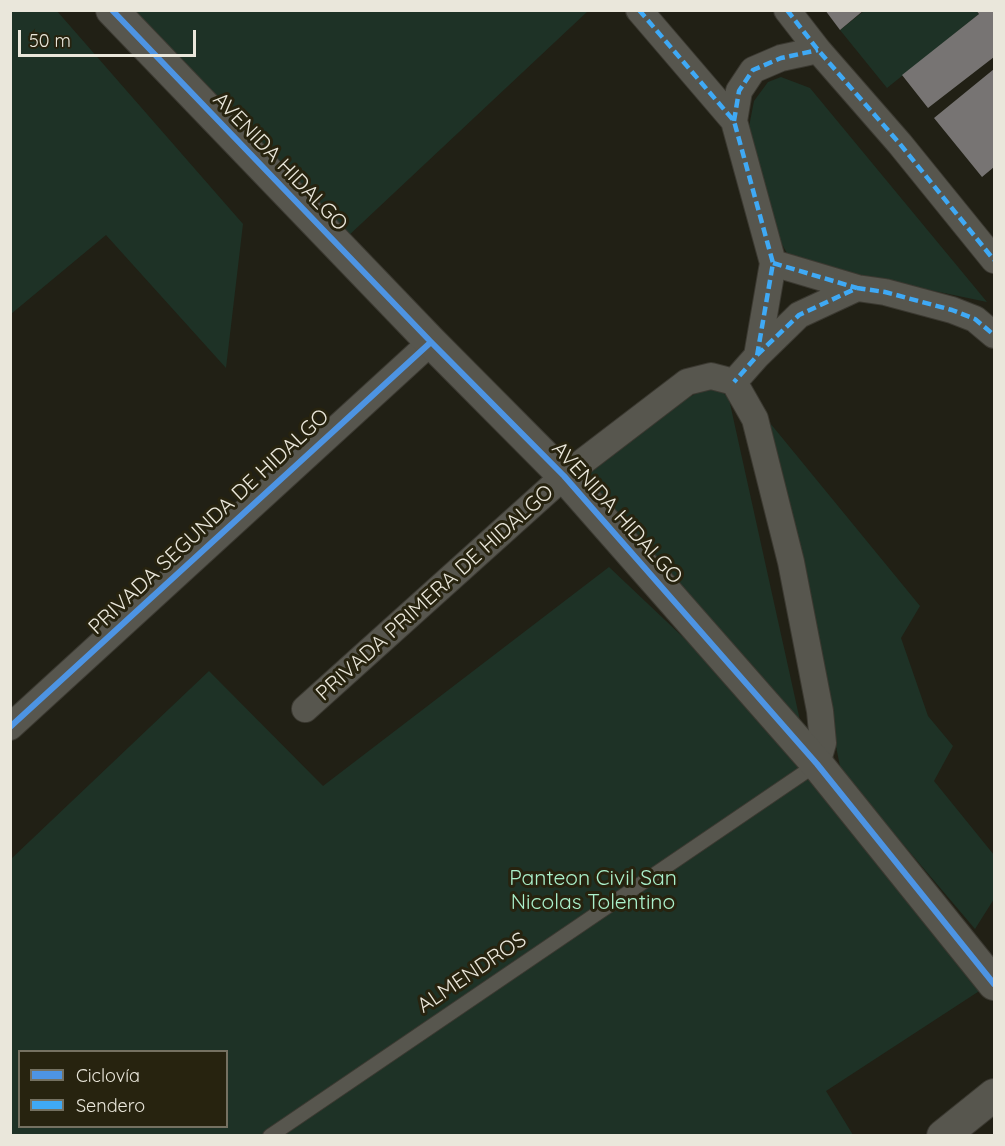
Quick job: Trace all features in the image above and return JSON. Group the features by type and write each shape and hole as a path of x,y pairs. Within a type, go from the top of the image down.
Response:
{"street":[{"name":"AVENIDA HIDALGO","path":"112,10 431,342 564,476 817,764 990,970"},
{"path":"639,10 734,121"},
{"path":"787,10 994,260"},
{"path":"757,356 773,263 734,121 739,91 753,70 781,58 818,50"},
{"path":"773,263 857,288 885,292 952,310 975,319 994,336"},
{"path":"817,764 823,743 820,711 791,562 755,419 734,382 799,315 857,288"},
{"name":"PRIVADA SEGUNDA DE HIDALGO","path":"10,727 431,342"},
{"name":"PRIVADA PRIMERA DE HIDALGO","path":"305,709 564,476 687,382 711,376 734,382"},
{"path":"943,1136 994,1095"}],"lane":[{"name":"ALMENDROS","path":"270,1136 817,764"}],"green space":[{"path":"11,10 57,11 243,224 226,368 106,235 11,314"},
{"path":"976,10 979,14 887,88 840,30 864,11"},
{"path":"129,11 588,11 346,238"},
{"path":"781,77 810,88 987,302 839,271 788,255 779,239 747,137 754,101 768,82"},
{"path":"720,389 729,399 801,725 575,485 682,401 703,390"},
{"path":"770,423 920,606 901,638 928,716 953,746 934,781 994,855 994,899 975,929 841,771"},
{"name":"Panteon Civil San Nicolas Tolentino","path":"609,567 817,764 990,984 826,1091 853,1135 11,1136 11,859 209,671 323,786"}],"building":[{"path":"825,10 864,10 840,30"},
{"path":"976,10 994,10 994,57 928,108 902,75 979,14"},
{"path":"994,69 994,167 982,177 934,118"}],"marked path":[{"path":"639,10 734,121 773,263 757,356 734,382"},
{"path":"787,10 994,260"},
{"path":"734,121 739,91 753,70 781,58 818,50"},
{"path":"773,263 857,288"},
{"path":"757,355 799,315 857,288 885,292 952,310 975,319 994,335"}],"cycle path":[{"path":"112,10 431,342 564,476 817,764 994,984"},
{"path":"10,727 431,342"}]}
